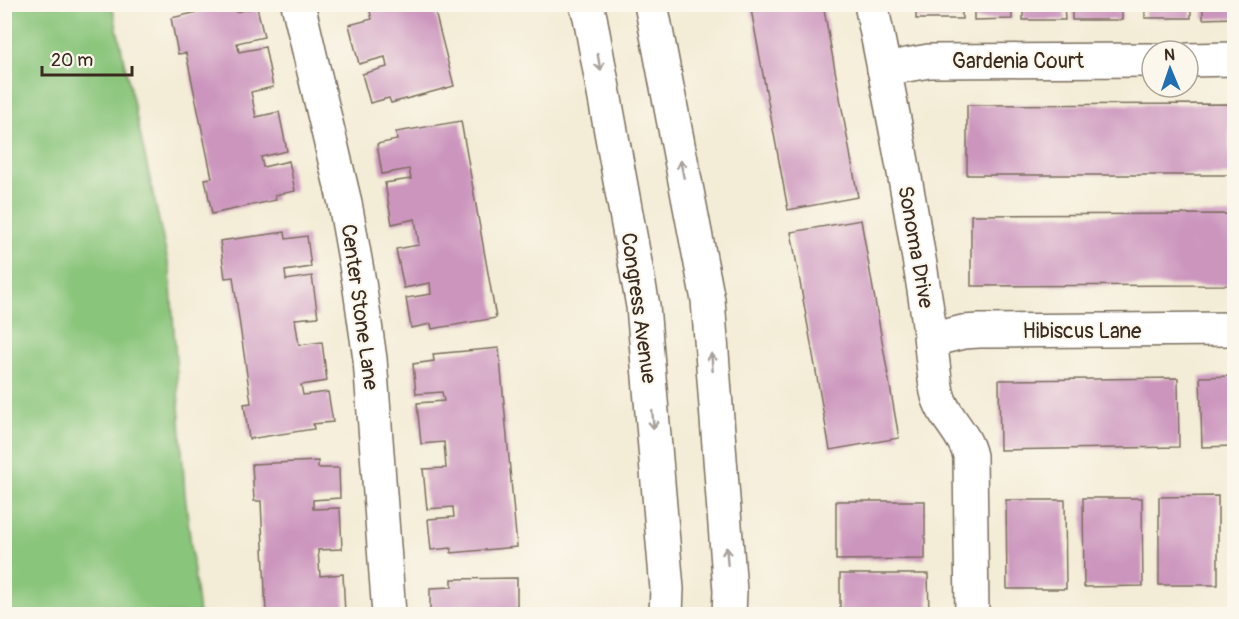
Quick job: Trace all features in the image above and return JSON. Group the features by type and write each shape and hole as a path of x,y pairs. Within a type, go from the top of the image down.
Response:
{"street":[{"name":"Center Stone Lane","path":"298,4 345,203 359,282 369,359 390,615"},
{"name":"Congress Avenue","path":"586,4 643,306 667,589 666,615"},
{"path":"651,4 708,300 730,591 729,615"},
{"name":"Sonoma Drive","path":"871,4 911,218 938,394 944,408 968,444 972,483 972,615"},
{"path":"1200,60 1234,59"},
{"name":"Gardenia Court","path":"884,69 929,62 1140,60"},
{"name":"Hibiscus Lane","path":"931,340 963,332 979,331 1234,329"}],"green space":[{"path":"4,5 112,5 170,271 185,494 199,614 5,614"}],"building":[{"path":"234,4 236,12 257,7 264,37 237,43 239,52 265,47 273,87 251,92 256,117 279,112 287,151 261,157 263,167 289,161 295,191 275,195 276,200 212,214 205,179 212,178 186,53 178,54 171,18"},
{"path":"368,4 433,4 454,86 391,103 389,98 370,103 362,74 387,67 385,57 359,64 349,25 372,19"},
{"path":"750,4 823,4 858,197 788,210"},
{"path":"916,4 962,4 962,19 916,19"},
{"path":"974,4 1012,4 1012,19 974,20"},
{"path":"1023,4 1064,4 1065,20 1023,20"},
{"path":"1072,4 1122,4 1122,20 1072,20"},
{"path":"1145,4 1191,4 1191,18 1145,18"},
{"path":"1203,4 1234,4 1234,18 1203,19"},
{"path":"1229,104 1230,175 967,175 967,105"},
{"path":"461,121 496,318 432,329 431,324 411,328 406,298 431,294 430,283 404,288 396,249 419,245 415,219 392,224 385,183 411,179 409,169 382,174 377,144 397,140 396,132"},
{"path":"1232,214 1232,285 971,286 971,215"},
{"path":"861,220 899,438 830,450 791,232"},
{"path":"285,232 286,239 307,236 311,267 285,271 286,280 312,276 318,317 295,319 299,345 322,342 327,381 301,385 303,395 328,392 333,422 313,424 314,429 249,439 244,404 251,403 233,277 225,278 220,241"},
{"path":"499,348 517,547 451,553 451,548 431,550 428,519 454,517 453,507 427,509 423,469 446,468 444,442 421,444 417,403 444,401 442,392 416,394 413,364 434,361 433,354"},
{"path":"1234,376 1234,446 1202,447 1200,377"},
{"path":"1178,378 1179,447 1000,450 999,380"},
{"path":"318,461 318,468 339,468 340,498 313,500 313,509 340,508 342,549 318,550 320,576 343,574 345,614 266,614 261,501 254,501 252,464"},
{"path":"1218,496 1218,585 1159,585 1159,497"},
{"path":"1083,498 1142,498 1143,586 1084,587"},
{"path":"1006,500 1065,500 1066,589 1007,589"},
{"path":"836,501 925,501 925,559 836,560"},
{"path":"840,574 928,574 929,614 840,614"},
{"path":"517,578 517,614 430,614 430,588 452,587 452,579"}]}
